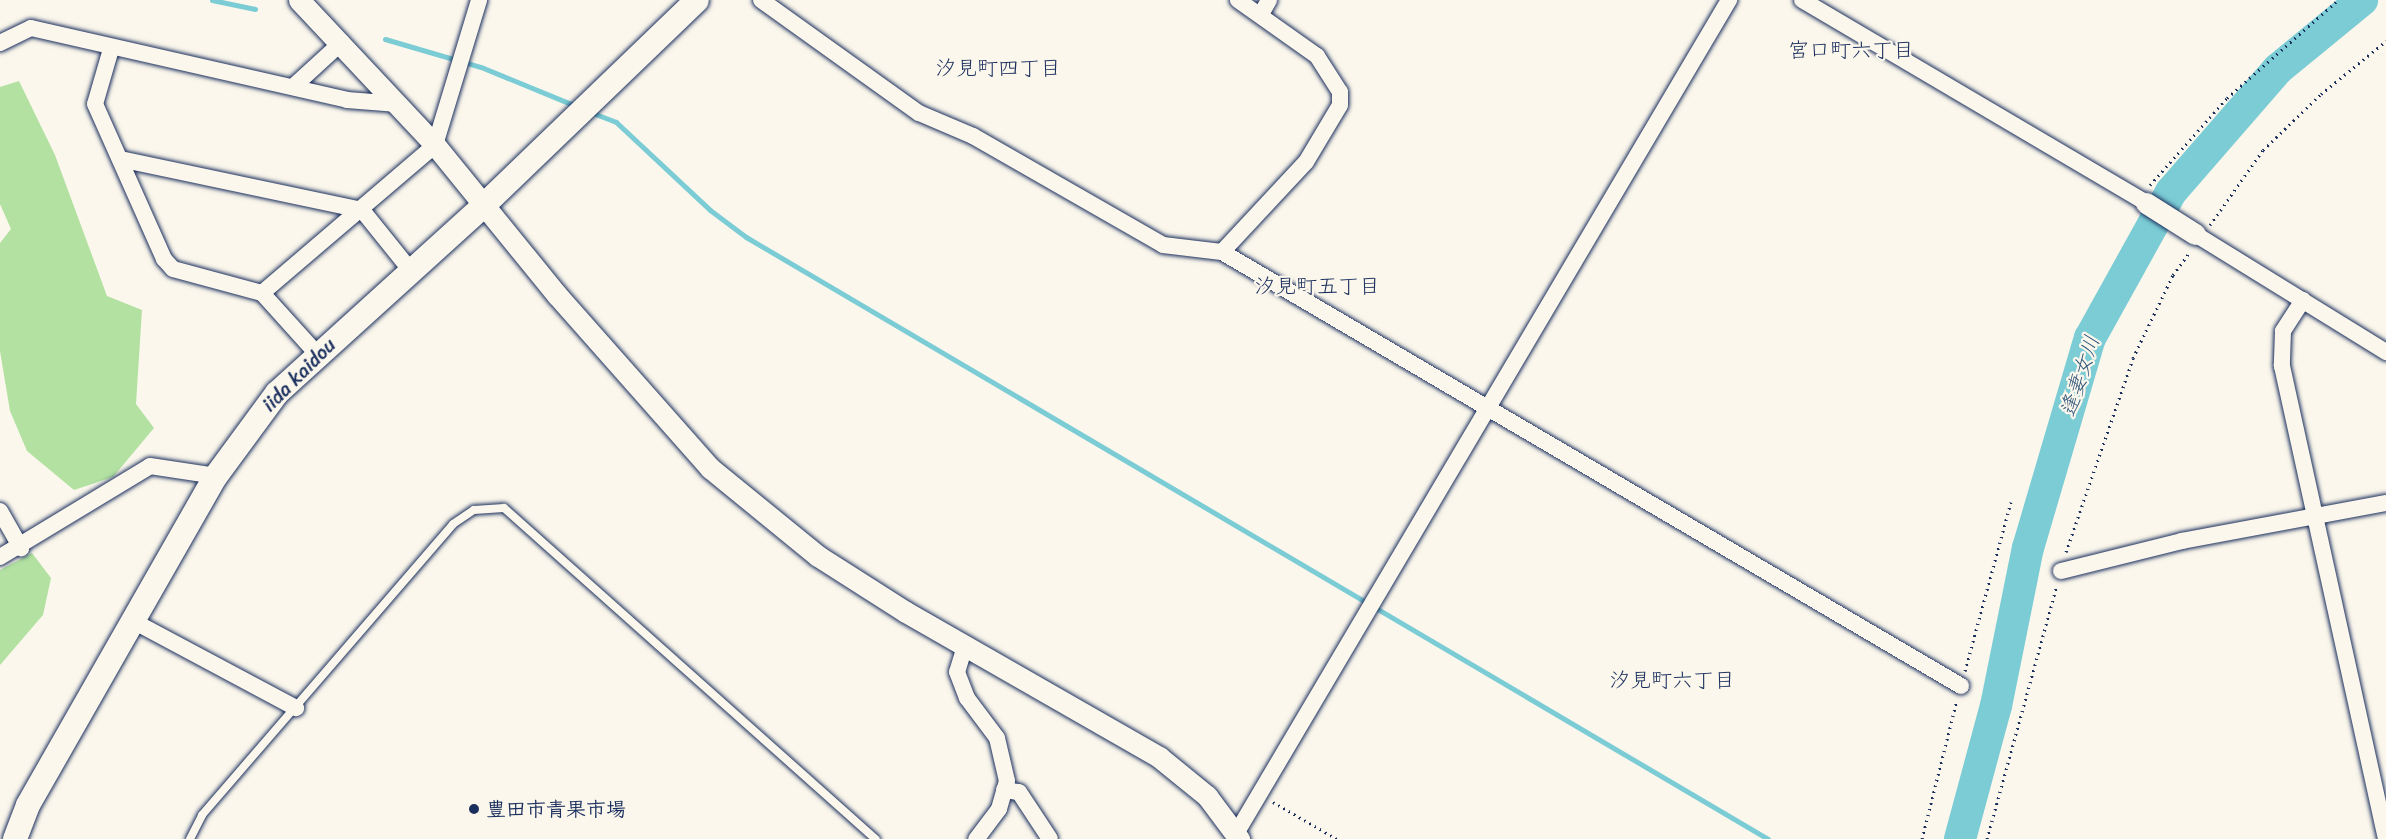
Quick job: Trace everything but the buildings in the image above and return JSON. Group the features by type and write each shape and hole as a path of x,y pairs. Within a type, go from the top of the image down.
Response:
{"main road":[{"name":"iida kaidou","path":"15,839 28,805 216,476 277,393 482,207 697,0"}],"street":[{"path":"299,0 342,42 435,146 482,207 710,468 818,556 965,646 1159,757 1189,778 1238,835 1258,793 1729,0"},
{"path":"262,293 435,146 479,0"},
{"path":"762,0 919,113 972,136 1163,245 1222,252 1961,687"},
{"path":"1222,252 1306,162 1340,105 1340,92 1317,57 1265,7 1238,0"},
{"path":"1802,0 2143,201 2386,352"},
{"path":"0,44 31,28 111,49 294,87 398,104"},
{"path":"294,87 342,42"},
{"path":"111,49 95,104 173,269 262,293 318,355"},
{"path":"120,159 362,210 411,271"},
{"path":"2303,300 2283,332 2280,347 2386,839"},
{"path":"0,557 21,548 150,466 216,476"},
{"path":"2061,571 2182,541 2316,519 2386,503"},
{"path":"0,511 21,548"},
{"path":"133,621 296,708"},
{"path":"965,646 957,672 967,698 997,738 1005,790 999,809 976,839"},
{"path":"1005,790 1019,792 1050,839"}],"lane":[{"path":"190,839 202,816 453,524 474,510 504,508 876,839"}],"path":[{"path":"2143,201 2227,98 2338,0"},
{"path":"1987,839 2061,571 2133,358 2173,275 2198,236 2263,150 2320,94 2386,41"},
{"path":"1922,839 2011,502"},
{"path":"1258,793 1337,839"}],"green space":[{"path":"19,81 55,155 107,296 142,310 136,404 154,428 113,477 74,490 27,451 10,411 0,351 0,243 11,229 0,204 0,87"},
{"path":"32,553 51,578 43,615 0,665 0,570"}],"waterway":[{"path":"212,0 255,9"},
{"name":"逢妻女川","path":"1960,839 1996,706 2028,548 2090,338 2171,192 2278,69 2362,0"},
{"path":"385,39 481,67 576,106"},
{"path":"590,112 616,122 710,210 746,237 1768,839"}],"place":[{"name":"豊田市青果市場","path":"474,809"}],"district":[{"name":"宮口町六丁目","path":"1851,50"},
{"name":"汐見町四丁目","path":"998,68"},
{"name":"汐見町五丁目","path":"1317,286"},
{"name":"汐見町六丁目","path":"1672,680"}]}
